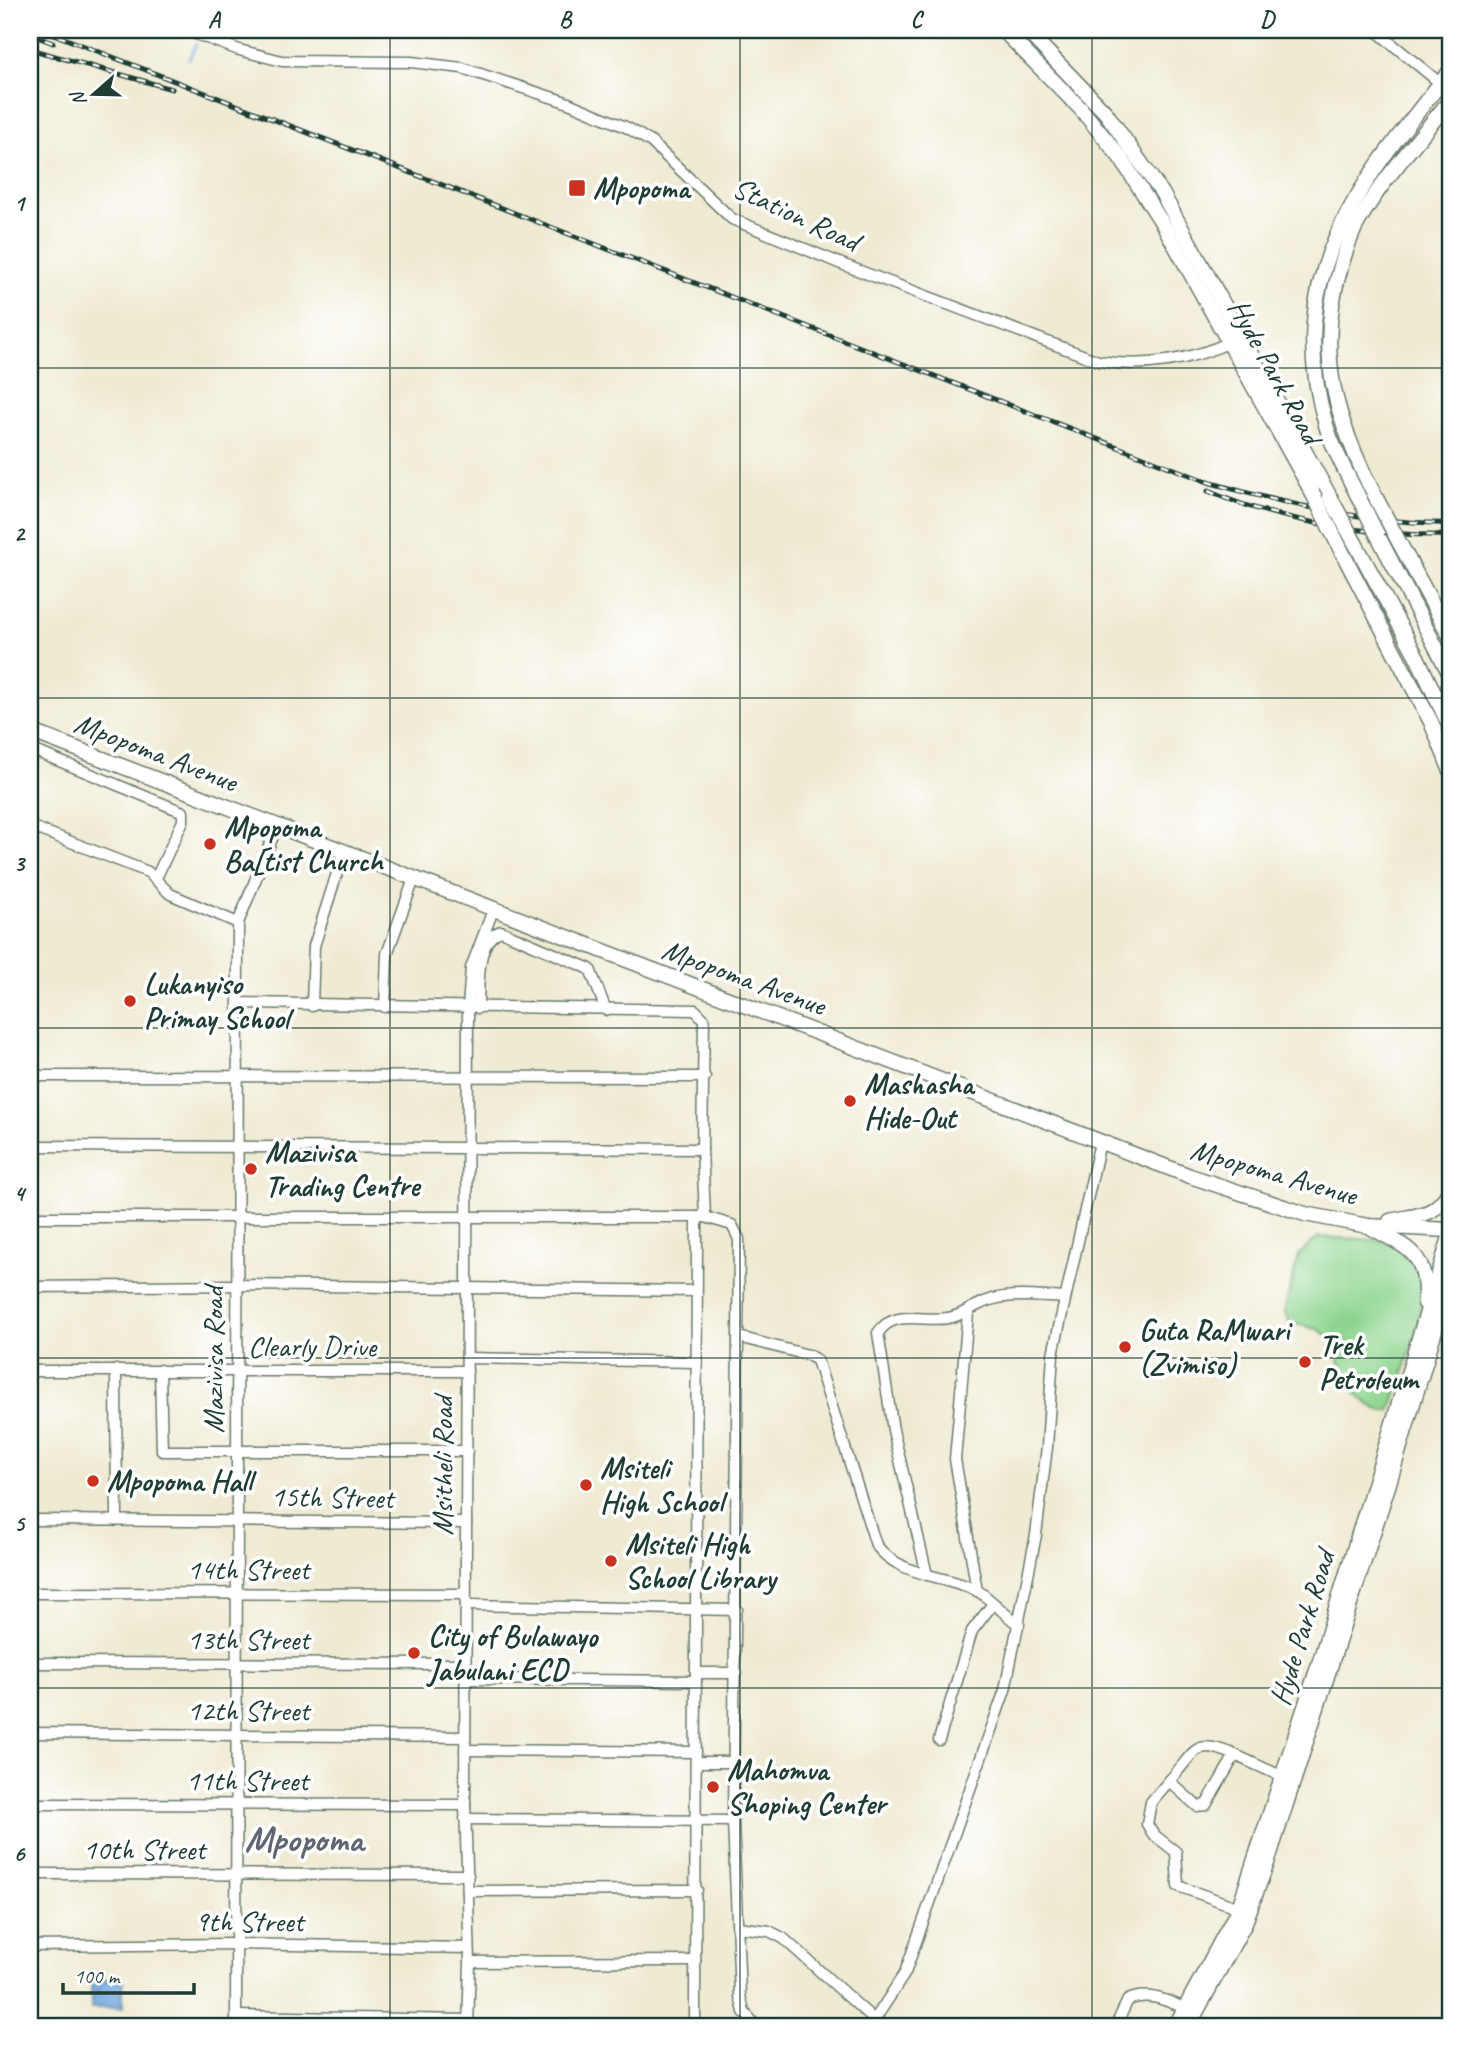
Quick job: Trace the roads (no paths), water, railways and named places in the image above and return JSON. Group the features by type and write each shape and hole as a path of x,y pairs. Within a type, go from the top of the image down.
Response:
{"street":[{"name":"Station Road","path":"185,30 239,50 282,61 411,62 462,68 566,102 628,128 651,142 732,219 844,265 1098,361 1125,365 1155,363 1236,339"},
{"name":"Hyde Park Road","path":"1003,30 1081,109 1120,157 1236,339 1330,497 1348,547 1431,722 1451,771"},
{"name":"Hyde Park Road","path":"1026,30 1106,113 1135,152 1236,339 1312,492 1417,657 1451,729"},
{"path":"1375,30 1446,87"},
{"path":"1451,69 1446,87 1351,204 1325,262 1316,298 1314,338 1319,400 1327,429 1377,534 1451,676"},
{"path":"1451,99 1359,219 1336,283 1329,321 1329,361 1337,407 1356,459 1451,638"},
{"name":"Mpopoma Avenue","path":"30,731 1190,1176 1305,1214 1368,1226 1451,1232"},
{"path":"30,749 183,812 183,821 156,878"},
{"path":"30,826 148,872 170,894 238,923"},
{"name":"Mazivisa Road","path":"236,2022 238,923 276,826"},
{"path":"312,1006 314,946 344,851"},
{"path":"385,1007 387,954 414,879"},
{"name":"Msitheli Road","path":"468,2024 470,1962 465,1737 468,1147 473,1008 471,968 493,910"},
{"path":"473,1008 480,964 492,936 501,931 590,970 606,1010"},
{"path":"239,1003 695,1010 704,1019 701,1217 696,1291 695,2027"},
{"path":"30,1076 705,1077"},
{"path":"738,1927 769,1931 783,1938 875,2025 905,1973 1005,1690 1037,1523 1047,1447 1053,1354 1100,1142"},
{"path":"30,1146 702,1149"},
{"path":"1368,1226 1430,1213 1442,1204 1451,1188"},
{"path":"30,1217 237,1214 468,1218 701,1217 725,1220 739,1239 733,1821 740,1996 744,2012 753,2027"},
{"path":"1368,1226 1408,1247 1420,1260 1426,1275 1424,1326"},
{"name":"Hyde Park Road","path":"1175,2027 1239,1908 1283,1777 1451,1232"},
{"name":"Hyde Park Road","path":"1188,2027 1244,1925 1268,1860 1389,1483 1451,1277"},
{"path":"30,1287 237,1285 696,1291"},
{"path":"927,1575 893,1430 878,1333 883,1325 896,1318 949,1318 968,1312 978,1304 1000,1298 1065,1298"},
{"path":"968,1312 955,1459 977,1591"},
{"path":"739,1337 808,1354 817,1360 876,1545 896,1564 977,1591 1019,1625"},
{"path":"467,1358 697,1362"},
{"path":"116,1370 117,1520"},
{"path":"160,1370 162,1451 467,1451"},
{"name":"Clearly Drive","path":"30,1371 467,1371"},
{"name":"15th Street","path":"30,1520 466,1523"},
{"name":"14th Street","path":"30,1593 466,1599 737,1610"},
{"path":"939,1740 972,1631 992,1605"},
{"name":"13th Street","path":"30,1663 466,1664"},
{"path":"466,1679 696,1677 736,1673"},
{"name":"12th Street","path":"30,1733 465,1737"},
{"path":"1239,1908 1178,1885 1176,1852 1153,1834 1147,1824 1151,1802 1201,1746 1210,1744 1283,1777"},
{"path":"465,1750 696,1757 734,1762"},
{"path":"1169,1782 1197,1806 1206,1805 1234,1755"},
{"name":"11th Street","path":"30,1804 465,1805"},
{"path":"465,1819 733,1821"},
{"name":"10th Street","path":"30,1874 468,1875"},
{"path":"468,1891 697,1890"},
{"name":"9th Street","path":"30,1946 236,1944 469,1948"},
{"path":"470,1962 695,1961"},
{"path":"1115,2027 1128,2000 1136,1997 1151,1996 1187,2009"},
{"path":"236,2022 468,2024"}],"water":[{"path":"91,1979 123,1979 123,2008 91,2008"}],"waterway":[{"path":"189,59 196,44"}],"railway":[{"path":"43,30 1208,482 1329,511 1392,520 1451,523"},
{"path":"30,34 53,43"},
{"path":"30,49 172,89"},
{"path":"1208,491 1264,511 1327,525 1392,533 1451,535"}],"place":[{"name":"Mpopoma","path":"577,188"},
{"name":"Mpopoma Ba[tist Church","path":"210,844"},
{"name":"Lukanyiso Primay School","path":"130,1001"},
{"name":"Mashasha Hide-Out","path":"850,1101"},
{"name":"Mazivisa Trading Centre","path":"251,1169"},
{"name":"Guta RaMwari (Zvimiso)","path":"1125,1347"},
{"name":"Trek Petroleum","path":"1305,1362"},
{"name":"Mpopoma Hall","path":"93,1481"},
{"name":"Msiteli High School","path":"586,1485"},
{"name":"Msiteli High School Library","path":"611,1561"},
{"name":"City of Bulawayo Jabulani ECD","path":"414,1653"},
{"name":"Mahomva Shoping Center","path":"713,1787"}],"district":[{"name":"Mpopoma","path":"304,1838"}]}
